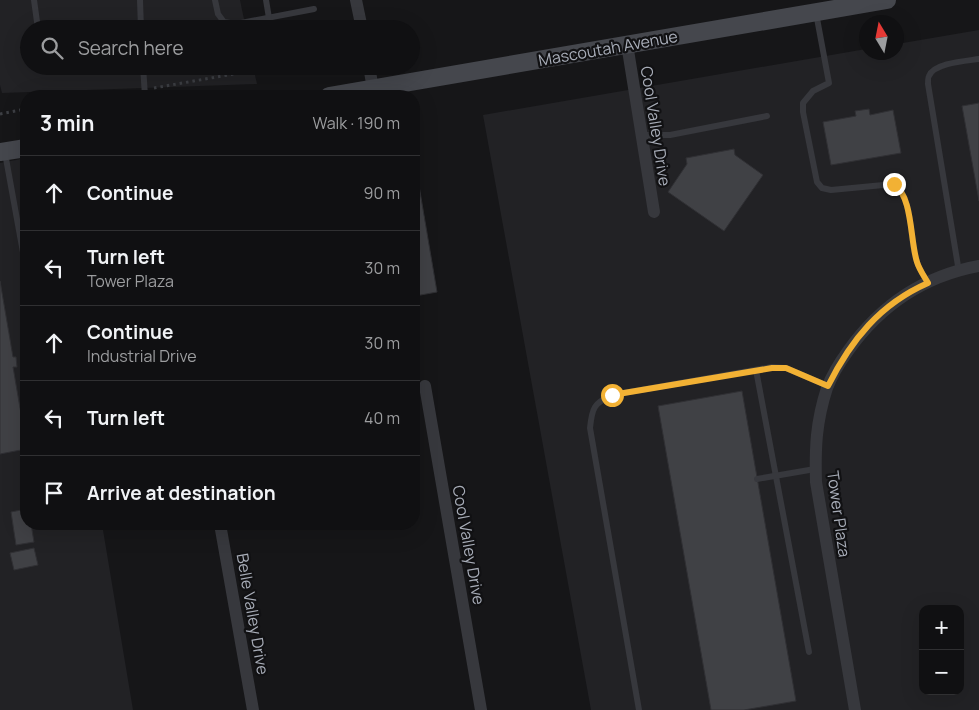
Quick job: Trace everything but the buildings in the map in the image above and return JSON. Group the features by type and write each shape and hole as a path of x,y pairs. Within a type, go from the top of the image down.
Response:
{"main road":[{"name":"Mascoutah Avenue","path":"389,90 815,6 887,0"},
{"path":"2,152 20,149"}],"street":[{"path":"356,0 360,20"},
{"name":"Cool Valley Drive","path":"627,44 654,212"},
{"path":"370,75 373,90"},
{"name":"Tower Plaza","path":"856,710 816,482 815,449 818,424 828,386 840,362 862,331 886,308 916,288 979,266"},
{"name":"Cool Valley Drive","path":"425,386 481,710"},
{"name":"Belle Valley Drive","path":"221,530 253,710"}],"lane":[{"path":"34,0 37,20"},
{"path":"140,0 141,20"},
{"path":"215,0 218,14 222,20"},
{"path":"266,0 269,18"},
{"path":"815,6 829,83 813,91 803,103 803,112 817,182 822,188 831,190 894,184 899,188 905,197 916,261 928,283"},
{"path":"258,20 314,9"},
{"path":"959,272 928,76 934,69 942,66 979,59"},
{"path":"144,75 145,90"},
{"path":"641,135 670,135 767,116"},
{"path":"2,152 20,240"},
{"path":"639,710 590,428 595,406 600,400 612,395 772,368 786,368 828,386"},
{"path":"756,370 809,652"},
{"path":"757,479 815,468"}],"path":[{"path":"160,90 234,75"},
{"path":"0,114 20,110"}],"shaded area":[{"path":"0,0 240,0 244,20 20,20 20,75 255,75 257,84 87,90 20,90 20,92 2,93 0,85"},
{"path":"979,30 979,710 591,710 483,115 859,50 859,60 904,60 904,43"},
{"path":"20,159 20,530 103,530 133,710 0,710 0,163"}],"route":[{"path":"612,395 772,368 786,368 828,386 840,362 862,331 886,308 916,288 928,283 916,261 905,197 894,184"}]}
